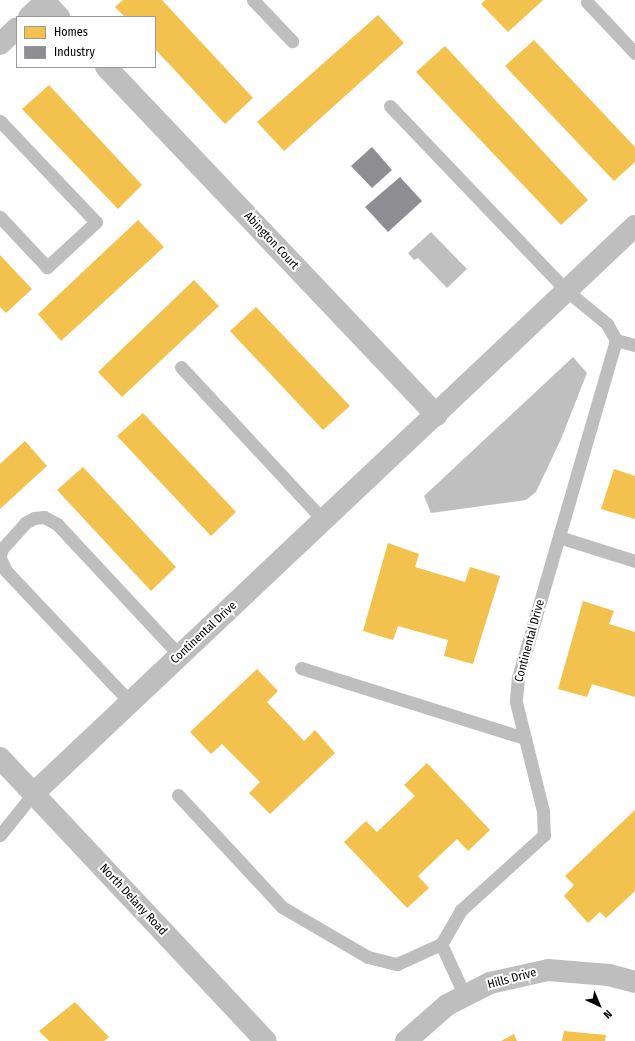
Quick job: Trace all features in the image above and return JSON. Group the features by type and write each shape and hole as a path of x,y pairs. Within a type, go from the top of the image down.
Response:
{"street":[{"path":"31,16 51,6"},
{"path":"0,44 16,29"},
{"name":"Abington Court","path":"107,68 436,415"},
{"name":"Continental Drive","path":"34,794 323,520 567,292 635,226"},
{"name":"North Delany Road","path":"0,758 266,1041"},
{"name":"Hills Drive","path":"406,1041 447,1006 490,983 548,970 609,974 635,982"}],"lane":[{"path":"253,0 292,41"},
{"path":"587,2 635,53"},
{"path":"390,106 567,292 608,324 616,340 635,345"},
{"path":"0,121 96,222 47,267 0,217"},
{"name":"Continental Drive","path":"441,944 461,910 544,835 544,811 516,702 518,677 616,340"},
{"path":"181,367 323,520"},
{"path":"130,702 6,571 0,558 1,550 25,523 34,518 44,517 57,524 180,656"},
{"path":"558,537 635,561"},
{"path":"301,668 525,738"},
{"path":"0,835 34,794"},
{"path":"178,795 282,907 368,957 397,964 441,944 465,996"}],"shaded area":[{"path":"431,232 467,269 447,288 418,258 414,260 408,253"},
{"path":"573,357 587,373 561,439 536,492 526,500 431,513 424,496"}],"building: Homes":[{"path":"123,0 162,0 253,98 225,124 156,50 156,16 124,16 115,7"},
{"path":"485,0 543,0 508,32 481,4"},
{"path":"378,15 404,43 284,151 257,122"},
{"path":"534,40 635,147 635,162 614,181 505,66"},
{"path":"445,46 588,200 561,225 416,72"},
{"path":"49,85 142,185 118,209 22,109"},
{"path":"138,220 164,247 61,341 38,314"},
{"path":"0,255 32,289 6,313 0,307"},
{"path":"194,280 219,306 122,397 98,372"},
{"path":"256,307 350,406 323,430 230,331"},
{"path":"143,413 236,512 211,536 117,436"},
{"path":"25,441 47,466 0,509 0,464"},
{"path":"83,467 176,567 151,591 57,490"},
{"path":"614,469 635,476 635,519 601,509"},
{"path":"388,543 419,554 415,567 465,582 470,567 500,576 473,664 444,656 448,640 398,626 393,640 363,631"},
{"path":"583,601 614,611 609,624 635,632 635,697 592,684 587,697 558,689"},
{"path":"257,669 278,691 267,702 304,741 315,730 335,753 270,814 249,793 260,782 222,744 211,754 190,732"},
{"path":"427,763 490,830 468,851 457,839 418,876 429,888 407,908 344,842 366,821 377,832 415,796 404,785"},
{"path":"635,810 635,891 606,918 600,912 588,923 564,896 574,885 565,876"},
{"path":"75,1002 109,1037 104,1041 49,1041 39,1031"},
{"path":"564,1031 606,1035 605,1041 562,1041"},
{"path":"514,1034 517,1041 501,1041"}],"building: Industry":[{"path":"372,147 392,170 372,188 351,166"},
{"path":"400,177 422,201 388,232 365,207"}]}
